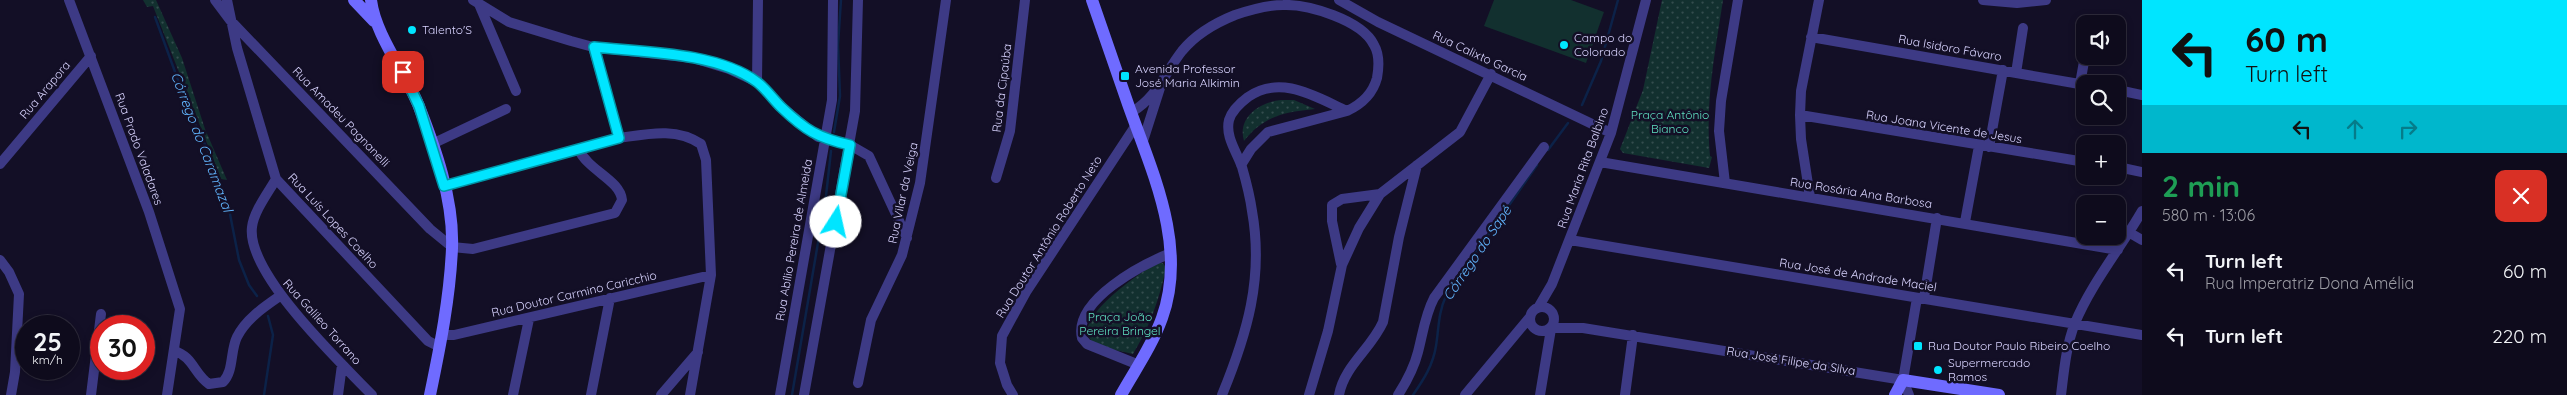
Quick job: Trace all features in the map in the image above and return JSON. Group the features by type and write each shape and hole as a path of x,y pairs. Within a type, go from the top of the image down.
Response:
{"main road":[{"path":"354,0 379,27"},
{"path":"371,0 379,27 408,81 432,144 450,215 452,247 441,341 430,395"},
{"path":"1092,0 1143,141 1163,206 1172,253 1169,286 1162,318 1120,395"},
{"path":"1895,395 1903,380"},
{"name":"Rua José Filipe da Silva","path":"1903,380 1999,395"}],"street":[{"name":"Rua Prado Valadares","path":"69,0 149,212 180,308 174,351"},
{"name":"Rua Amadeu Pagnanelli","path":"215,0 230,20 430,229 452,247"},
{"name":"Rua Luís Lopes Coelho","path":"227,0 230,20 276,179 428,341 441,341"},
{"path":"757,82 758,0"},
{"name":"Rua Abílio Pereira de Almeida","path":"780,395 832,100 833,0"},
{"path":"804,395 850,145 856,87 858,0"},
{"name":"Rua Vilar da Veiga","path":"858,384 871,320 897,269 907,238 920,183 934,100 946,0"},
{"name":"Rua da Cipaúba","path":"996,178 1010,131 1026,0"},
{"name":"Rua Calixto Garcia","path":"1339,0 1378,22 1611,133"},
{"name":"Rua Maria Rita Balbino","path":"1530,317 1538,308 1552,284 1611,133 1646,0"},
{"path":"1726,183 1720,131 1721,102 1738,0"},
{"path":"1810,197 1800,139 1801,91 1819,0"},
{"path":"1984,0 2046,0"},
{"path":"476,2 520,26 594,47 693,58 729,68 757,82 800,123 824,140 850,145 862,150 873,163 907,238"},
{"path":"476,2 516,91"},
{"path":"1132,112 1142,106 1161,85 1182,52 1209,28 1249,10 1284,2 1330,14 1360,30 1375,45 1379,68 1374,87 1362,103 1348,111 1268,132 1251,149 1241,165"},
{"path":"2016,73 2023,28"},
{"name":"Rua Isidoro Fávaro","path":"1810,38 2076,83"},
{"path":"594,47 619,138"},
{"name":"Rua Arapora","path":"0,164 91,56"},
{"path":"1965,222 2003,70"},
{"path":"1309,395 1328,331 1342,265 1352,240 1380,194 1460,132 1490,74"},
{"path":"1143,141 1161,85"},
{"path":"1222,395 1251,312 1256,270 1252,211 1241,165 1231,141 1229,121 1240,103 1260,90 1280,86 1294,88 1348,111"},
{"path":"2126,91 2142,92"},
{"path":"432,144 506,109"},
{"name":"Rua Joana Vicente de Jesus","path":"1800,115 1984,147 2076,161"},
{"name":"Rua Doutor Antônio Roberto Neto","path":"1014,395 1007,385 1000,364 1002,336 1036,276 1136,125"},
{"path":"444,186 619,138 664,132 686,136 703,146 706,160 711,275 690,395"},
{"path":"1398,395 1410,377 1418,353 1427,312 1434,298 1544,147"},
{"path":"452,247 473,249 615,213 622,200 619,189 589,165 579,150"},
{"name":"Rua Rosária Ana Barbosa","path":"1600,162 1965,222 2118,250"},
{"path":"1339,395 1345,375 1379,332 1383,322 1399,237 1417,165"},
{"path":"2126,169 2142,172"},
{"name":"Rua Galileo Torrano","path":"276,179 253,221 252,229 258,257 280,296 342,365 372,395"},
{"path":"1342,265 1332,221 1332,205 1342,199 1380,194"},
{"path":"2061,395 2069,341 2075,324 2142,212"},
{"path":"1909,395 1903,380 1937,218"},
{"path":"2130,233 2142,240"},
{"name":"Rua José de Andrade Maciel","path":"1570,240 2142,335"},
{"path":"1138,365 1087,344 1082,338 1082,324 1093,305 1119,280 1151,261 1172,253"},
{"path":"0,260 10,272 19,294 15,372 11,395"},
{"name":"Rua Doutor Carmino Caricchio","path":"441,341 454,335 711,275"},
{"name":"Rua Maria Rita Balbino","path":"1540,395 1552,284"},
{"path":"167,395 174,351 184,355 194,363 209,384 223,382 228,376 235,343 242,329 258,312 280,296"},
{"path":"591,395 610,298"},
{"name":"Rua José Filipe da Silva","path":"1538,308 1547,324 1632,335 1903,380"},
{"path":"91,395 101,314"},
{"path":"1465,395 1530,317 1547,324"},
{"path":"513,395 528,319"},
{"path":"1505,348 1547,324"},
{"path":"1625,395 1632,335"},
{"path":"661,395 699,351"},
{"path":"338,395 342,365"}],"green space":[{"path":"143,0 156,0 182,58 205,129 227,180 221,179 153,6 147,7"},
{"name":"Campo do Colorado","path":"1494,0 1571,0 1604,12 1586,63 1484,26"},
{"name":"Praça Antônio Bianco","path":"1662,0 1723,0 1710,97 1709,136 1710,156 1712,157 1709,168 1623,153 1620,149 1643,90"},
{"path":"1281,100 1294,100 1315,109 1275,117 1259,126 1244,141 1244,125 1252,112 1265,104"},
{"name":"Praça João Pereira Bringel","path":"1157,263 1163,263 1166,268 1163,280 1149,323 1133,354 1107,348 1093,342 1088,333 1090,322 1098,310 1123,286"}],"waterway":[{"path":"834,132 840,96 838,45 841,0"},
{"name":"Córrego do Sapé","path":"1582,105 1601,61 1618,0"},
{"name":"Córrego do Caramazal","path":"155,17 190,113 208,151 228,204 239,260 249,285 257,296"},
{"name":"Córrego do Sapé","path":"1548,150 1568,123"},
{"path":"792,395 826,196 831,151"},
{"name":"Córrego do Sapé","path":"1413,395 1433,359 1440,315 1446,296 1537,165"},
{"name":"Córrego do Caramazal","path":"264,395 273,335 268,316"}],"place":[{"name":"Talento'S","path":"412,30"},
{"name":"Campo do Colorado","path":"1564,45"},
{"name":"Avenida Professor José Maria Alkimin","path":"1125,76"},
{"name":"Rua Doutor Paulo Ribeiro Coelho","path":"1918,346"},
{"name":"Supermercado Ramos","path":"1938,370"}],"route":[{"path":"403,72 419,106 444,186 619,138 594,47 693,58 729,68 757,82 782,108 824,140 850,145 836,222"}]}
